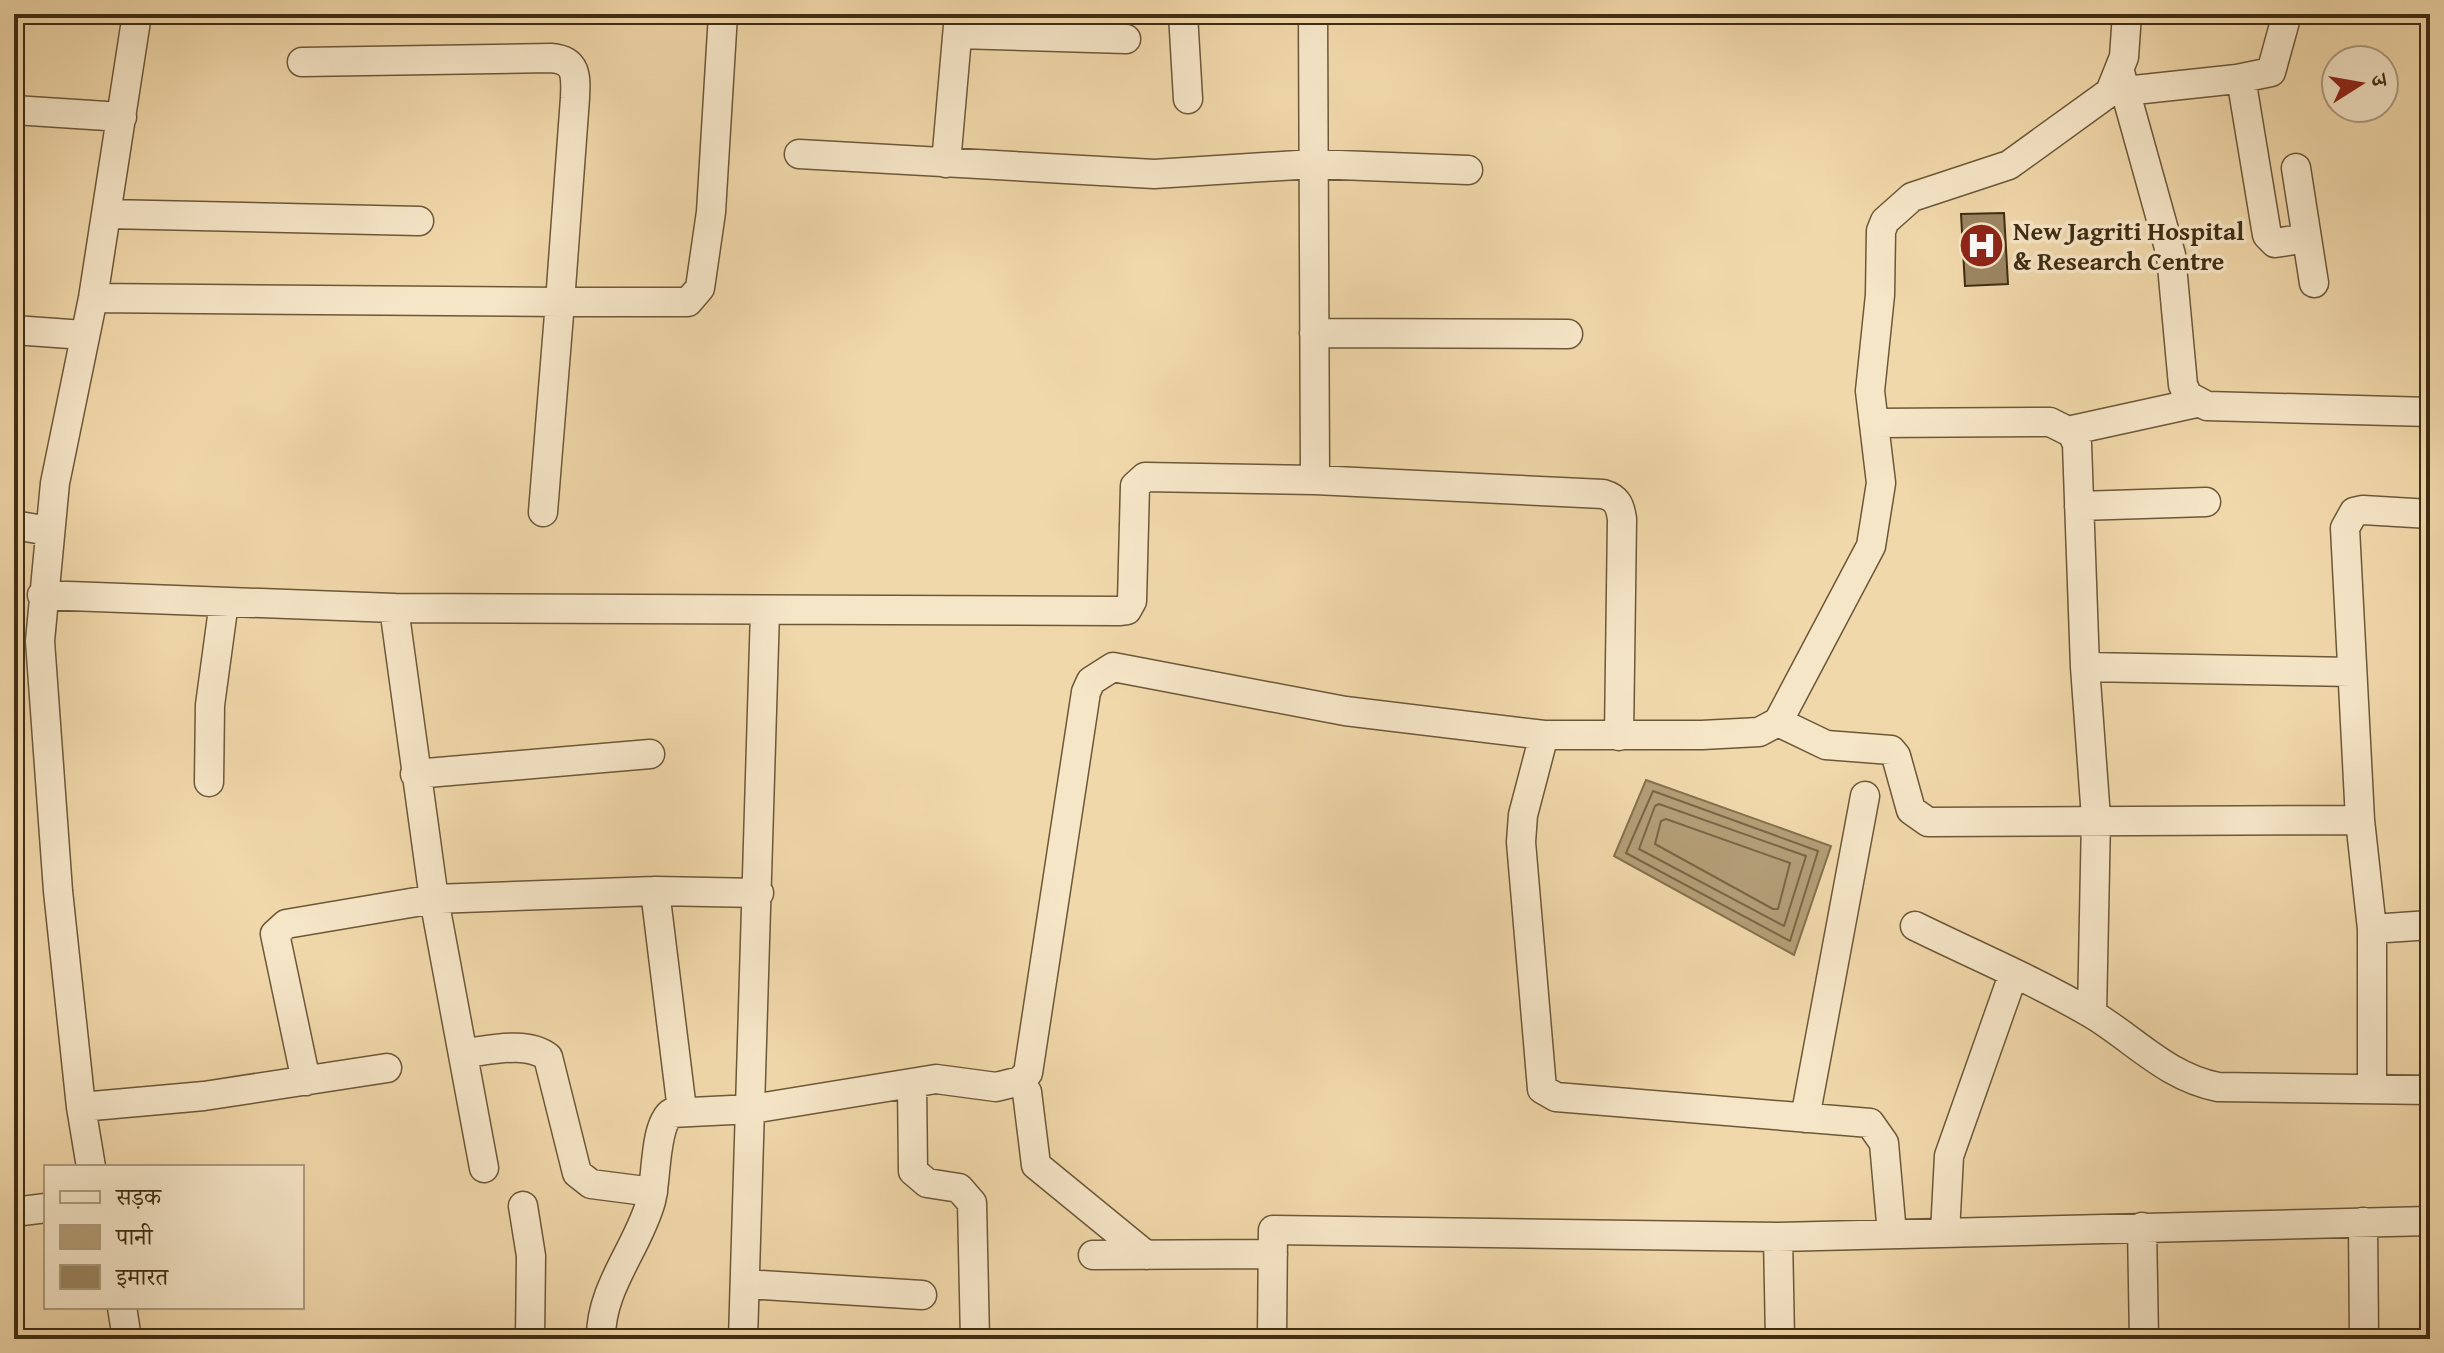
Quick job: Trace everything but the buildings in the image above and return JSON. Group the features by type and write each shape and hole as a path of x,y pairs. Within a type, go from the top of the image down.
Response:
{"street":[{"path":"91,1165 81,1107 58,891 40,641 49,531 93,298 137,14"},
{"path":"93,298 688,302 695,298 700,288 711,212 723,14"},
{"path":"1183,14 1188,99"},
{"path":"1313,14 1315,480"},
{"path":"2127,14 2123,82 2171,255 2183,385 2196,403"},
{"path":"601,1339 605,1305 644,1226 653,1192 662,1124 671,1113 682,1110 752,1109 936,1079 996,1087 1020,1081 1028,1073 1086,692 1100,672 1113,667 1345,711 1544,735 1759,732 1778,722 1871,546 1881,483 1870,391 1880,295 1881,231 1885,221 1912,197 2009,165 2123,82 2237,79 2271,72 2287,14"},
{"path":"946,163 958,24 1126,39"},
{"path":"302,62 551,58 565,59 572,65 576,87 543,512"},
{"path":"2237,79 2242,84 2253,140 2267,235 2275,243 2307,238"},
{"path":"14,110 122,117"},
{"path":"799,154 1154,174 1313,164 1468,170"},
{"path":"2296,168 2314,283"},
{"path":"107,214 419,221"},
{"path":"14,330 84,335"},
{"path":"1314,333 1568,334"},
{"path":"2068,431 2196,403 2207,406 2430,412"},
{"path":"1875,423 2050,422 2068,431 2077,444 2085,667 2096,818 2092,1014"},
{"path":"42,595 394,608 1127,610 1132,601 1134,498 1138,480 1154,476 1315,480 1603,494 1613,497 1621,506 1622,519 1619,736"},
{"path":"2079,506 2206,502"},
{"path":"2372,1089 2372,929 2360,820 2345,528 2354,512 2363,510 2430,514"},
{"path":"14,525 49,531"},
{"path":"209,782 210,705 224,602"},
{"path":"394,608 434,899 484,1168"},
{"path":"743,1339 759,893 765,611"},
{"path":"2085,667 2352,672"},
{"path":"1778,722 1826,745 1891,750 1896,756 1911,810 1928,822 2096,818 2360,820"},
{"path":"1544,735 1523,815 1521,842 1542,1089 1556,1097 1870,1123 1884,1143 1892,1234"},
{"path":"415,774 650,754"},
{"path":"1805,1118 1865,796"},
{"path":"306,1081 275,934 279,927 434,899 655,891 759,893"},
{"path":"655,891 682,1110"},
{"path":"2372,929 2430,925"},
{"path":"1915,926 2092,1014 2174,1073 2195,1083 2218,1087 2430,1090"},
{"path":"1945,1233 1949,1156 2013,975"},
{"path":"463,1053 527,1048 540,1051 548,1057 577,1173 591,1184 653,1192"},
{"path":"81,1107 204,1096 387,1068"},
{"path":"1020,1081 1027,1092 1036,1165 1146,1255"},
{"path":"912,1084 913,1171 918,1179 927,1183 959,1188 972,1203 975,1339"},
{"path":"523,1206 531,1256 530,1339"},
{"path":"14,1212 44,1208"},
{"path":"1272,1339 1273,1230 1778,1237 2430,1221"},
{"path":"2363,1222 2364,1339"},
{"path":"2142,1227 2144,1339"},
{"path":"1778,1237 1780,1339"},
{"path":"1093,1255 1273,1254"},
{"path":"745,1284 922,1295"},
{"path":"122,1309 127,1339"}],"water":[{"path":"1646,780 1831,846 1794,955 1614,856"}],"place":[{"name":"New Jagriti Hospital & Research Centre","path":"1982,245"}]}
